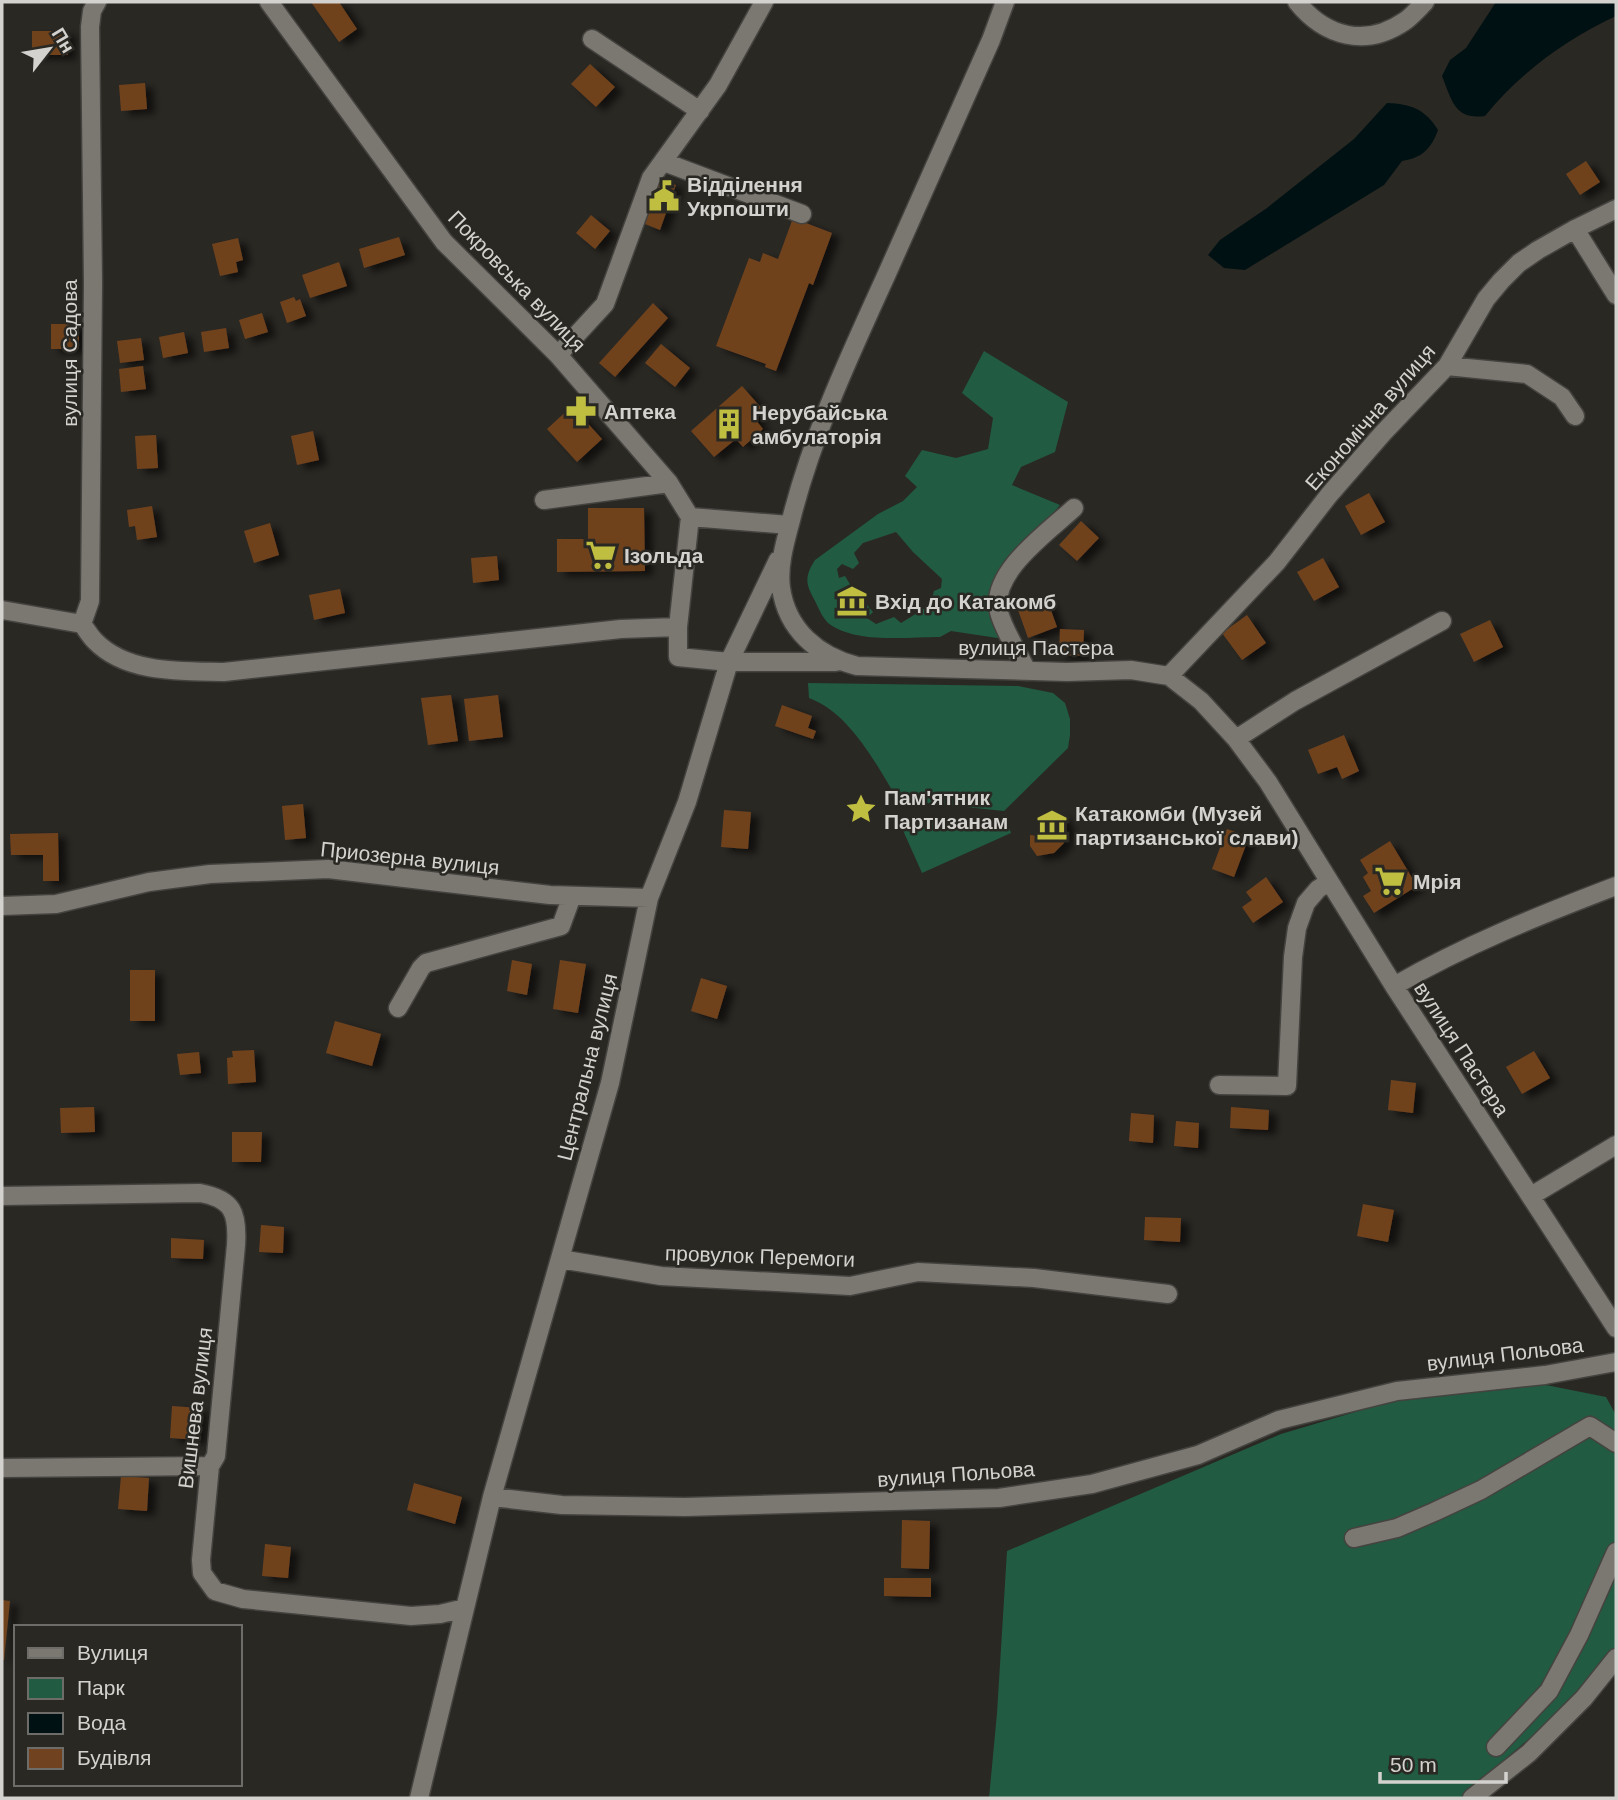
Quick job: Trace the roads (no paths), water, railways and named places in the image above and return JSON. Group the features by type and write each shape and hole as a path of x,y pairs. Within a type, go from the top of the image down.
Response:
{"street":[{"name":"вулиця Садова","path":"82,624 90,601 93,284 90,27 92,11 97,2"},
{"name":"Покровська вулиця","path":"270,2 444,242 558,355 669,482 690,517"},
{"path":"558,355 605,304 651,178 718,85 764,2"},
{"name":"вулиця Пастера","path":"1005,2 991,40 835,388 789,525 781,587 785,608 807,641 840,662 857,666 1027,671 1131,670 1169,676 1201,701 1236,739 1268,782 1394,986 1616,1328"},
{"path":"1297,2 1309,18 1332,31 1354,37 1382,33 1405,21 1425,2"},
{"path":"592,39 700,111"},
{"path":"664,162 802,215"},
{"name":"Економічна вулиця","path":"1169,676 1277,562 1329,495 1447,366 1486,299 1501,281 1519,263 1575,229 1616,209"},
{"path":"1575,229 1616,295"},
{"path":"1447,366 1527,374 1562,397 1575,416"},
{"path":"544,500 669,482"},
{"path":"1027,671 999,612 998,594 1004,577 1013,565 1074,508"},
{"path":"789,525 690,517 678,627 678,657 729,662 840,662"},
{"name":"Центральна вулиця","path":"419,1798 492,1497 610,1083 649,898 687,802 729,662 784,548"},
{"path":"2,610 82,624 96,642 121,659 164,670 224,672 621,629 678,627"},
{"path":"1236,739 1295,701 1442,621"},
{"name":"Приозерна вулиця","path":"2,906 56,904 149,882 198,876 328,869 572,896 649,898"},
{"path":"1219,1085 1287,1086 1293,957 1297,928 1306,904 1318,889 1329,882"},
{"path":"1394,986 1444,957 1616,886"},
{"path":"398,1007 426,964 561,926 572,896"},
{"path":"1531,1196 1616,1145"},
{"name":"Вишнева вулиця","path":"2,1196 200,1193 219,1196 234,1214 237,1226 236,1245 216,1456 209,1466 201,1560 202,1573 215,1591 243,1599 411,1616 440,1614 465,1608"},
{"name":"провулок Перемоги","path":"560,1259 661,1276 850,1286 918,1272 1034,1278 1168,1294"},
{"name":"вулиця Польова","path":"492,1497 562,1505 685,1507 999,1499 1119,1477 1198,1455 1279,1420 1397,1391 1545,1375 1616,1362"},
{"path":"1354,1538 1397,1528 1434,1513 1481,1490 1590,1426 1616,1443"},
{"path":"2,1468 209,1466"},
{"path":"1496,1747 1549,1691 1579,1635 1616,1552"},
{"path":"1472,1798 1529,1753 1584,1698 1616,1658"}],"water":[{"path":"1496,2 1616,2 1616,16 1545,58 1513,86 1485,116 1467,115 1456,107 1442,76 1450,60 1466,48"},
{"path":"1387,103 1417,109 1433,123 1438,130 1425,152 1402,161 1384,185 1245,270 1224,268 1208,255 1220,240 1267,208 1354,139"}],"place":[{"name":"Відділення Укрпошти","path":"664,196"},
{"name":"Аптека","path":"581,411"},
{"name":"Нерубайська амбулаторія","path":"729,424"},
{"name":"Ізольда","path":"601,555"},
{"name":"Вхід до Катакомб","path":"852,601"},
{"name":"Пам'ятник Партизанам","path":"861,809"},
{"name":"Катакомби (Музей партизанської слави)","path":"1052,825"},
{"name":"Мрія","path":"1390,881"}]}
